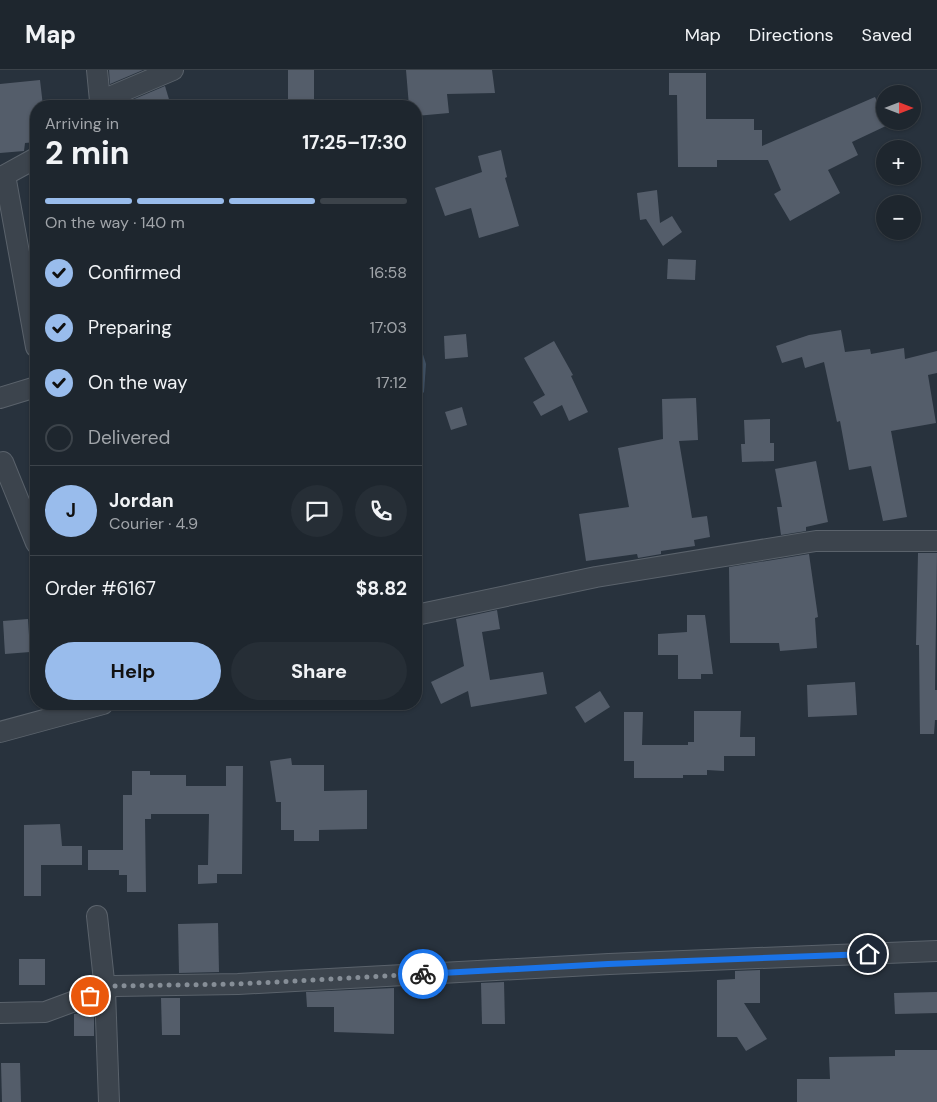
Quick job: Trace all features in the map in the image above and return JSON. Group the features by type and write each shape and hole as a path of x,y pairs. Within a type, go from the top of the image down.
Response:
{"street":[{"path":"97,70 97,100"},
{"path":"106,100 173,70"},
{"path":"30,161 5,175 30,315"},
{"path":"0,398 30,389"},
{"path":"0,463 3,462 30,528"},
{"path":"422,614 596,577 816,541 937,541"},
{"path":"0,732 52,711"},
{"path":"96,916 105,990 109,1102"},
{"path":"0,1013 45,1012 115,986 238,984 608,964 937,951"}],"water":[{"path":"422,351 426,364 424,392 422,394"}],"building":[{"path":"109,70 143,70 110,84"},
{"path":"288,70 314,70 314,100 288,100"},
{"path":"406,70 492,70 495,93 447,94 449,113 422,115 422,100 408,100"},
{"path":"669,73 706,73 706,119 754,119 754,130 762,130 762,146 875,97 877,130 852,142 858,155 828,170 840,193 790,221 774,194 781,190 768,160 717,160 717,167 678,167 677,95 669,95"},
{"path":"40,80 42,100 30,100 30,143 25,143 24,151 0,153 0,84"},
{"path":"165,86 169,100 132,100"},
{"path":"501,150 507,177 505,178 519,226 479,238 471,208 445,216 435,188 482,172 478,156"},
{"path":"657,190 660,223 672,216 682,232 663,246 646,219 640,220 637,193"},
{"path":"668,259 696,260 695,280 667,279"},
{"path":"841,330 845,352 870,349 871,354 904,348 905,359 937,351 937,373 928,375 936,423 891,431 907,517 883,521 871,466 849,470 840,421 837,422 824,362 805,368 802,357 782,363 776,346 809,335"},
{"path":"466,334 468,357 445,359 444,336"},
{"path":"554,341 573,375 571,376 588,412 569,421 562,405 541,416 533,402 545,395 524,358"},
{"path":"696,398 698,440 679,441 692,518 707,516 710,537 694,540 695,546 661,551 661,554 638,558 637,554 586,561 579,514 629,507 618,448 663,439 662,399"},
{"path":"462,407 467,425 451,430 445,412"},
{"path":"770,419 770,443 774,443 774,461 742,462 741,444 745,444 744,420"},
{"path":"816,461 828,522 806,527 806,531 781,535 777,507 782,507 775,469"},
{"path":"918,553 937,553 935,690 937,690 937,720 935,720 934,734 920,734 919,645 916,645"},
{"path":"809,554 818,617 815,618 817,648 780,651 779,643 730,643 729,567"},
{"path":"497,610 500,629 482,632 490,680 543,672 547,694 471,707 468,691 441,704 431,682 464,666 456,619"},
{"path":"687,615 705,615 713,674 701,674 701,679 678,679 678,655 658,655 658,634 687,632"},
{"path":"28,619 30,652 5,654 3,621"},
{"path":"855,682 857,715 808,717 807,685"},
{"path":"600,691 610,707 585,723 575,707"},
{"path":"694,711 741,711 740,737 755,737 755,756 724,756 724,771 707,770 707,775 683,775 683,778 634,778 634,761 624,761 624,712 643,712 642,745 688,745 688,742 694,742"},
{"path":"291,758 292,765 324,765 324,791 367,790 367,829 319,830 319,841 294,841 294,830 281,830 281,802 276,802 270,761"},
{"path":"226,766 243,766 242,874 217,874 217,883 198,884 198,865 208,865 209,814 151,814 151,819 145,819 146,892 127,892 127,875 119,875 119,870 88,870 88,850 123,850 123,795 132,795 132,771 150,771 150,775 186,775 186,786 226,786"},
{"path":"60,824 62,846 82,846 82,865 41,865 41,896 24,896 24,825"},
{"path":"218,923 219,972 179,973 178,924"},
{"path":"19,959 45,959 45,985 19,985"},
{"path":"760,970 760,1003 744,1003 767,1039 746,1051 737,1037 717,1037 717,980 735,979 735,971"},
{"path":"504,982 505,1024 482,1024 481,983"},
{"path":"394,988 394,1034 334,1032 334,1007 307,1007 306,992"},
{"path":"937,992 937,1013 895,1014 894,993"},
{"path":"161,998 180,998 180,1035 162,1035"},
{"path":"94,1012 94,1036 74,1036 74,1014"},
{"path":"895,1050 937,1050 937,1102 797,1102 797,1079 830,1079 829,1057 895,1056"},
{"path":"1,1063 20,1063 21,1102 2,1102"}],"way so far":[{"path":"90,996 115,986 238,984 423,974"}],"route":[{"path":"423,974 608,964 868,954"}]}
